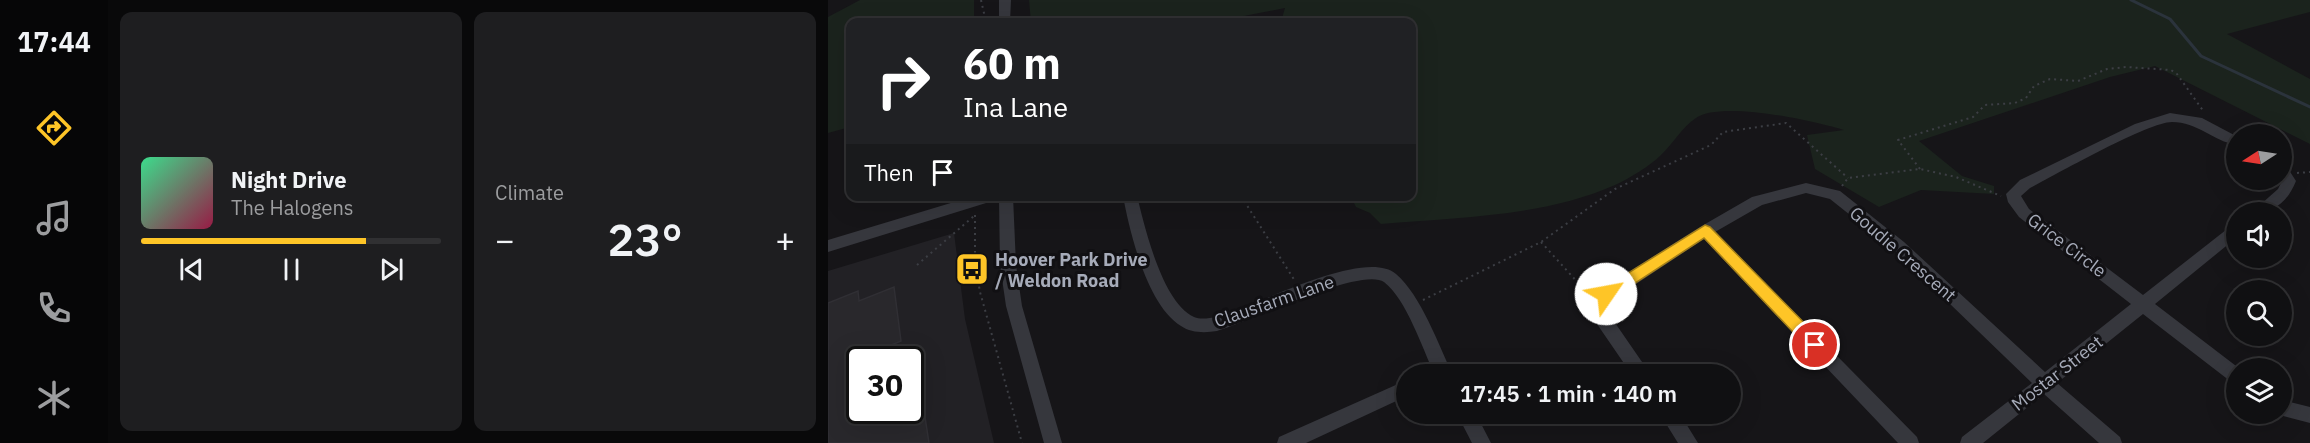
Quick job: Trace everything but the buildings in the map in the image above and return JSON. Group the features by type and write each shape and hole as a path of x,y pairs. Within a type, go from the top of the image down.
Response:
{"street":[{"path":"1005,0 1005,18"},
{"name":"Grice Circle","path":"2226,136 2205,124 2185,118 2170,117 2156,120 2025,184 2013,194 2015,202 2024,213 2226,368"},
{"name":"Goudie Crescent","path":"1599,306 1606,294 1757,201 1806,188 1835,195 1899,246 2044,383 2113,443"},
{"path":"2272,202 2285,190"},
{"path":"828,246 976,201"},
{"path":"1006,201 1008,265 1014,306 1053,443"},
{"name":"Clausfarm Lane","path":"1132,201 1136,228 1161,291 1184,322 1199,326 1222,322 1325,281 1379,272 1392,280 1409,306 1436,364"},
{"path":"1705,231 1910,443"},
{"path":"2144,304 2226,238"},
{"name":"Mostar Street","path":"1969,443 2144,304"},
{"path":"1599,306 1603,319 1634,364"},
{"path":"1286,443 1396,393"},
{"path":"2292,410 2310,415"},
{"path":"1472,424 1482,443"},
{"path":"1676,424 1689,443"}],"path":[{"path":"981,0 985,18"},
{"path":"1920,169 1898,140 1973,117 1985,105 2015,103 2026,98 2034,86 2050,79 2078,81 2107,69 2126,67 2171,70 2177,74 2204,110 2205,124"},
{"path":"1409,306 1541,242 1615,189 1711,145 1723,132 1786,123 1848,178"},
{"path":"1835,195 1848,178 1920,169 1956,177 2015,202"},
{"path":"1244,201 1301,291"},
{"path":"917,265 975,213 975,263 980,292 1022,443"},
{"path":"1541,242 1599,306"}],"shaded area":[{"path":"860,0 974,0 974,18 846,18 846,128 828,133 828,17"},
{"path":"1029,0 2310,0 2310,12 2227,34 2310,79 2310,144 2292,135 2292,124 2270,124 2155,66 2110,77 1919,141 1962,176 1994,186 1994,194 1921,190 1879,207 1815,169 1807,135 1844,130 1769,114 1726,111 1708,113 1696,118 1661,155 1646,167 1615,185 1587,196 1530,210 1381,224 1370,213 1356,207 1353,201 1416,201 1416,18 1282,18 1285,8 1234,18 1031,18"},
{"path":"954,233 965,319 994,443 828,443 828,271"}],"waterway":[{"path":"2131,0 2170,19 2201,56 2310,107"}],"place":[{"name":"Hoover Park Drive / Weldon Road","path":"972,269"}],"route":[{"path":"1606,294 1705,231 1815,345"}]}
